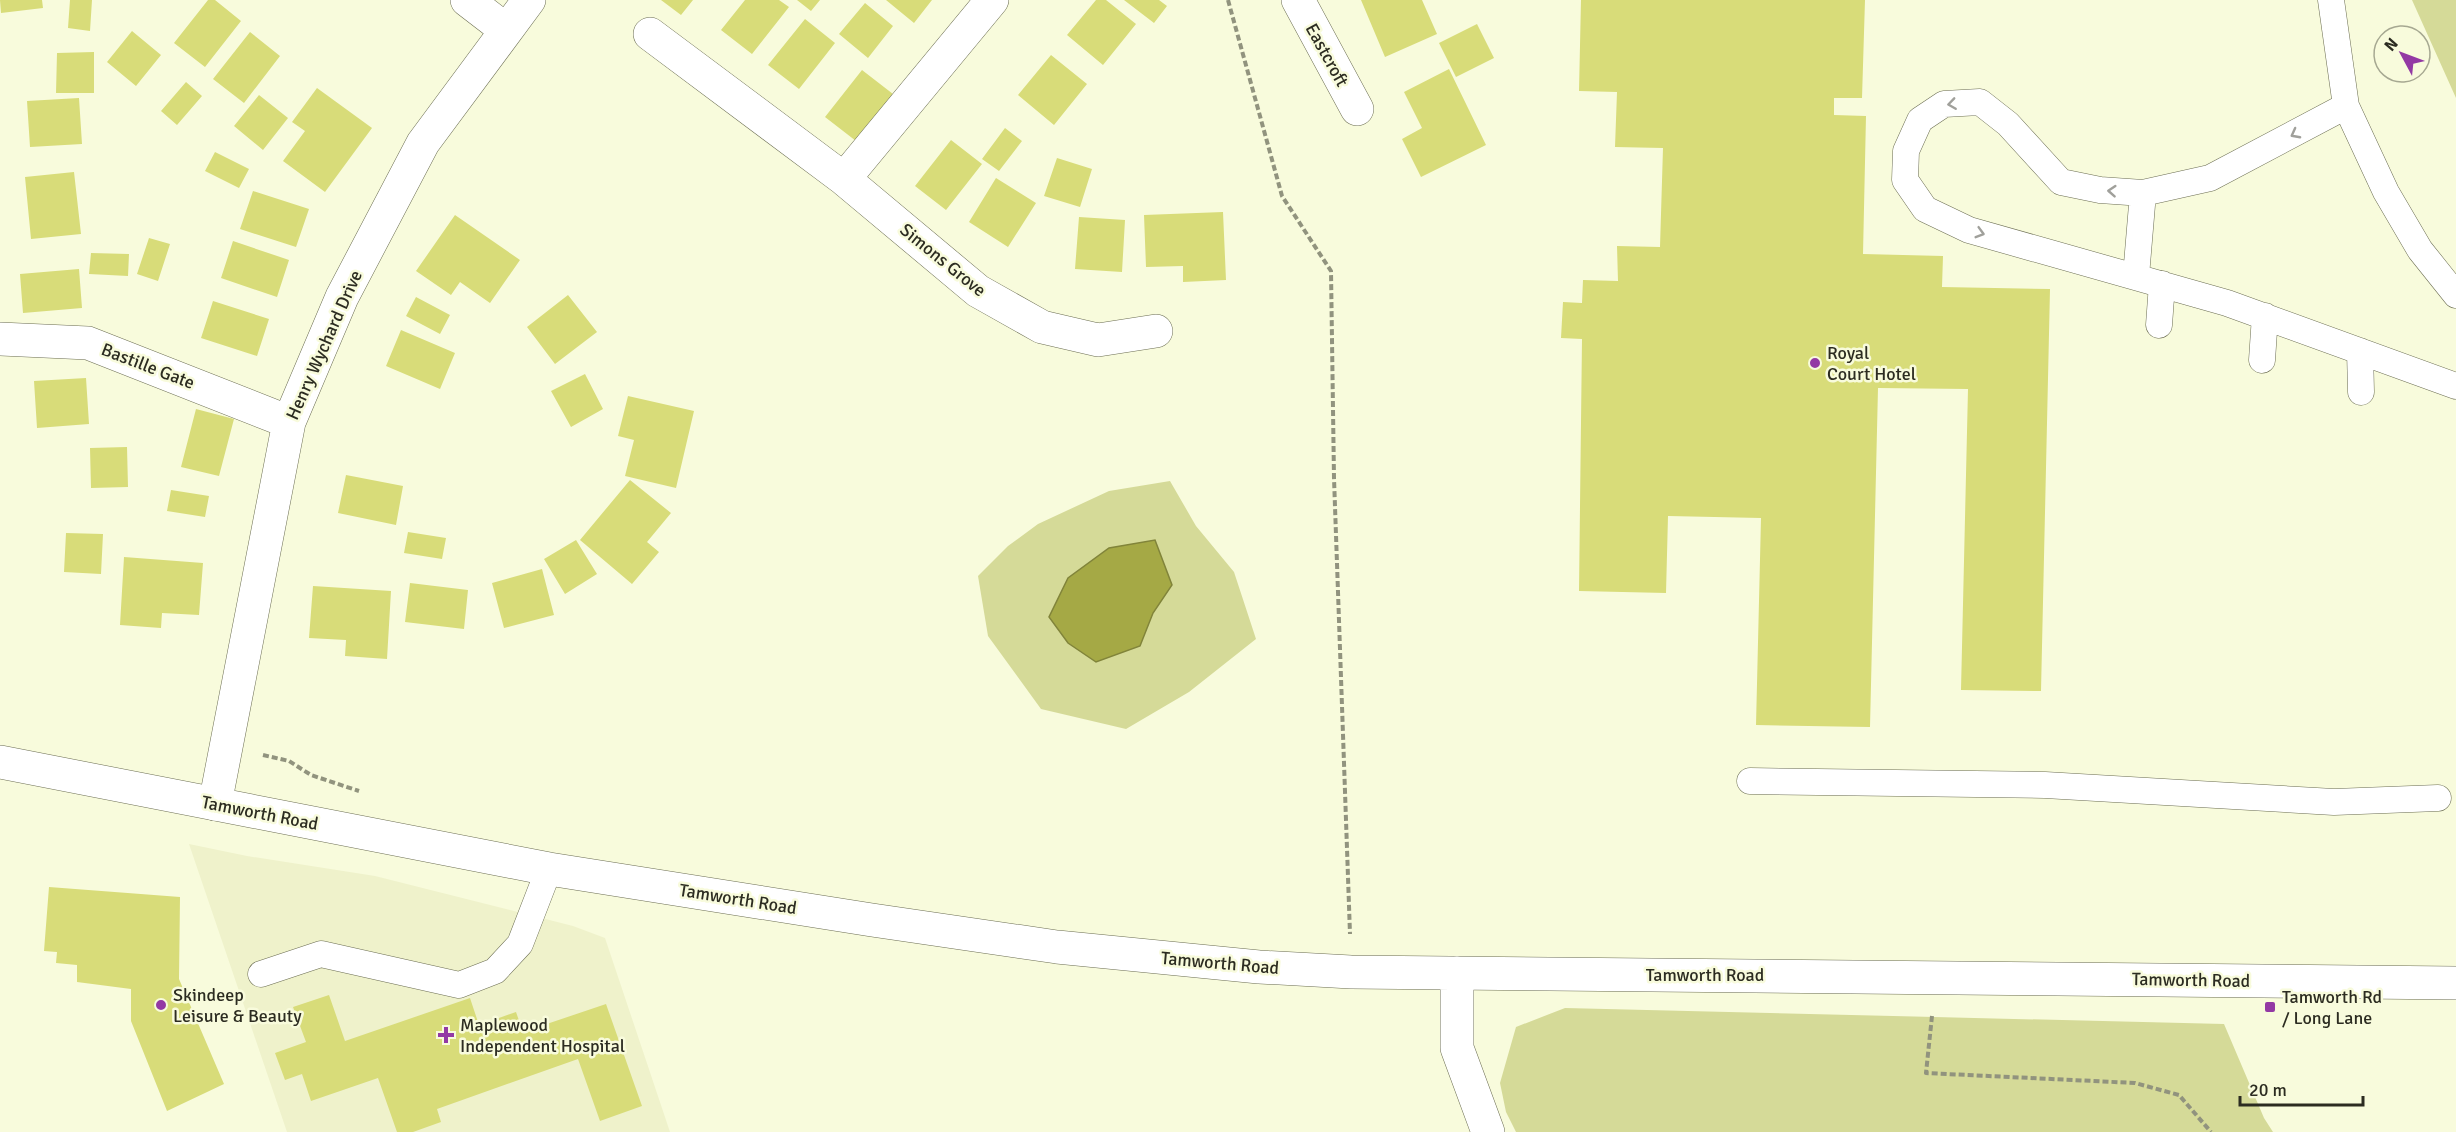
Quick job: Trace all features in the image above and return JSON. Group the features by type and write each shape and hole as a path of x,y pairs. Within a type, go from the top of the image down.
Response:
{"main road":[{"path":"467,0 506,30"},
{"name":"Henry Wychard Drive","path":"215,804 289,422 342,297 423,143 529,0"},
{"path":"844,179 992,0"},
{"name":"Eastcroft","path":"1298,0 1357,109"},
{"name":"Simons Grove","path":"650,34 844,179 978,291 1042,327 1098,340 1156,331"},
{"name":"Bastille Gate","path":"0,339 88,343 289,422"},
{"name":"Tamworth Road","path":"0,762 549,868 883,922 1057,947 1259,967 1350,972 1936,976 2456,983"},
{"path":"1457,973 1457,1048 1488,1132"}],"lane":[{"path":"2331,0 2346,106 2386,192 2420,250 2456,295"},
{"path":"2346,106 2210,178 2144,192 2100,190 2061,182 2008,124 1980,102 1944,104 1920,120 1906,151 1905,180 1925,209 1968,230 2227,303 2456,386"},
{"path":"2136,276 2144,192"},
{"path":"2159,326 2162,284"},
{"path":"2262,360 2265,316"},
{"path":"2360,351 2361,392"},
{"path":"1750,781 2046,785 2334,802 2438,798"},
{"path":"261,974 321,954 459,985 495,971 520,944 549,868"}],"path":[{"path":"1228,0 1282,196 1331,271 1334,478 1350,972"},
{"path":"226,747 289,761 311,775 368,793"},
{"path":"1936,976 1926,1073 2135,1083 2179,1095 2211,1132"}],"shaded area":[{"path":"1155,540 1172,585 1153,613 1140,646 1096,662 1068,643 1049,617 1068,578 1109,548"},
{"name":"Maplewood Independent Hospital","path":"189,844 247,856 375,876 573,926 605,938 670,1132 287,1132"}],"green space":[{"path":"2412,0 2456,0 2456,98 2432,45 2432,24 2423,24"},
{"path":"1170,481 1196,526 1234,572 1256,639 1189,692 1126,729 1041,709 988,636 978,576 1008,546 1038,524 1109,491"},
{"path":"1565,1008 2224,1024 2264,1118 2273,1132 1516,1132 1506,1112 1500,1083 1516,1027"}],"building":[{"path":"0,0 42,0 43,8 1,13"},
{"path":"70,0 92,0 90,31 68,28"},
{"path":"208,0 215,0 241,21 205,67 174,43"},
{"path":"661,0 693,0 681,15"},
{"path":"745,0 779,0 789,7 752,54 721,30"},
{"path":"797,0 820,0 811,11"},
{"path":"886,0 932,0 914,23"},
{"path":"1096,0 1106,0 1136,24 1103,65 1067,35"},
{"path":"1124,0 1159,0 1167,6 1154,23"},
{"path":"1361,0 1422,0 1437,34 1385,57"},
{"name":"Royal Court Hotel","path":"1581,0 1865,0 1862,98 1834,98 1834,115 1866,116 1863,254 1943,256 1942,287 2050,289 2041,691 1961,690 1968,389 1878,388 1870,727 1756,725 1761,518 1668,516 1666,593 1579,591 1582,339 1561,338 1563,302 1582,303 1583,280 1618,281 1617,246 1660,247 1663,148 1615,147 1617,92 1579,91"},
{"path":"865,3 893,26 868,58 839,34"},
{"path":"805,19 835,43 799,89 768,65"},
{"path":"1477,24 1494,58 1456,77 1439,43"},
{"path":"132,31 161,55 136,86 107,62"},
{"path":"250,32 280,56 244,103 213,79"},
{"path":"94,52 94,93 56,93 57,53"},
{"path":"1051,55 1087,84 1054,125 1018,95"},
{"path":"1449,69 1486,145 1421,177 1402,139 1422,128 1404,92"},
{"path":"862,70 893,94 856,141 825,117"},
{"path":"186,82 202,96 177,125 161,111"},
{"path":"317,88 372,128 325,192 283,161 305,131 292,122"},
{"path":"259,95 288,118 263,150 234,126"},
{"path":"79,98 82,144 30,147 27,101"},
{"path":"1005,128 1022,141 999,171 982,159"},
{"path":"951,140 982,164 946,210 915,186"},
{"path":"215,152 249,169 239,188 205,171"},
{"path":"1057,158 1092,169 1080,207 1044,196"},
{"path":"74,172 81,234 31,239 25,177"},
{"path":"996,178 1036,203 1008,247 969,222"},
{"path":"253,191 309,209 296,247 240,229"},
{"path":"1223,212 1226,280 1183,282 1183,266 1146,267 1144,215"},
{"path":"455,215 520,260 490,303 460,282 451,295 416,271"},
{"path":"1079,217 1125,220 1122,272 1075,269"},
{"path":"149,238 170,244 158,281 137,274"},
{"path":"233,241 289,260 277,297 221,278"},
{"path":"91,253 129,254 128,276 89,274"},
{"path":"79,269 82,308 23,313 20,274"},
{"path":"568,295 597,332 555,364 527,327"},
{"path":"416,297 450,315 440,334 406,316"},
{"path":"213,301 269,319 257,356 201,338"},
{"path":"401,330 455,353 440,389 386,366"},
{"path":"585,374 603,409 571,427 551,391"},
{"path":"86,378 89,424 37,428 34,381"},
{"path":"628,396 694,411 676,488 625,476 634,440 618,436"},
{"path":"196,409 234,419 219,476 181,467"},
{"path":"127,447 128,487 91,488 90,448"},
{"path":"346,475 403,486 396,525 338,513"},
{"path":"630,480 671,513 647,542 659,552 632,584 580,540"},
{"path":"171,490 209,496 205,517 167,511"},
{"path":"408,532 446,538 442,559 404,553"},
{"path":"66,533 103,534 101,574 64,572"},
{"path":"576,540 597,574 565,594 544,559"},
{"path":"124,557 203,563 199,615 162,613 161,628 120,625"},
{"path":"542,569 554,615 504,628 492,583"},
{"path":"410,583 468,590 464,629 405,622"},
{"path":"313,586 391,591 387,659 345,656 346,640 309,638"},
{"name":"Skindeep Leisure & Beauty","path":"49,887 180,897 179,979 224,1084 167,1111 131,1021 131,989 77,982 77,965 56,963 57,952 44,951"},
{"path":"329,995 345,1041 470,998 479,1025 516,1012 523,1032 606,1004 642,1106 600,1121 578,1059 437,1109 441,1122 413,1132 397,1132 378,1078 311,1101 302,1074 285,1080 275,1053 306,1042 293,1007"}],"place":[{"name":"Royal Court Hotel","path":"1815,363"},
{"name":"Skindeep Leisure & Beauty","path":"161,1005"},
{"name":"Tamworth Rd / Long Lane","path":"2270,1007"},
{"name":"Maplewood Independent Hospital","path":"446,1035"}]}
